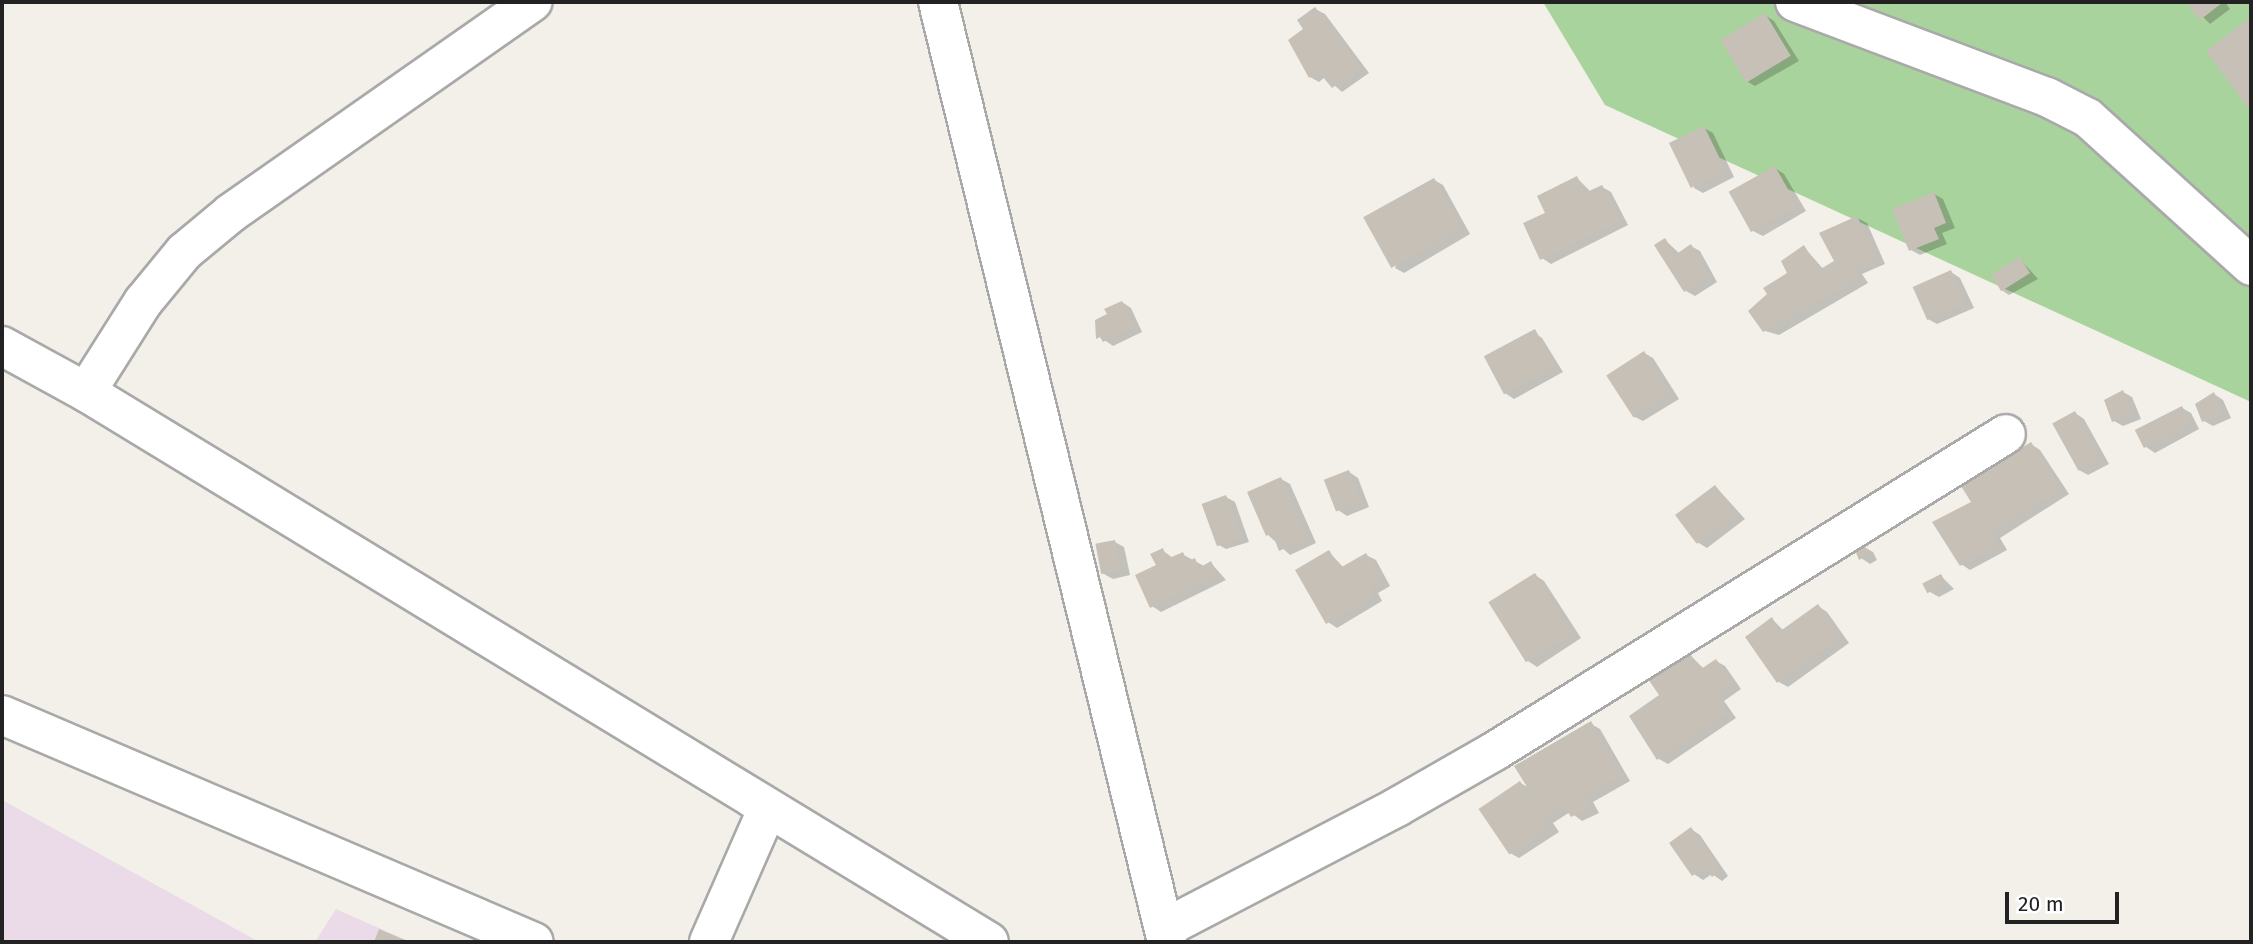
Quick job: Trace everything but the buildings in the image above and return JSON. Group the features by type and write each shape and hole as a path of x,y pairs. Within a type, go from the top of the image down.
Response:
{"street":[{"path":"86,392 143,302 184,252 231,213 532,2"},
{"path":"938,2 1166,935 1495,751 2006,434"},
{"path":"1795,2 2047,97 2088,118 2251,266"},
{"path":"2,346 86,392 767,810 989,942"},
{"path":"2,715 534,942"},
{"path":"709,942 767,810"}],"shaded area":[{"path":"2,800 259,942 2,942"},
{"path":"336,909 410,942 315,942"}],"green space":[{"path":"1543,2 2251,2 2251,402 1605,105"}]}
